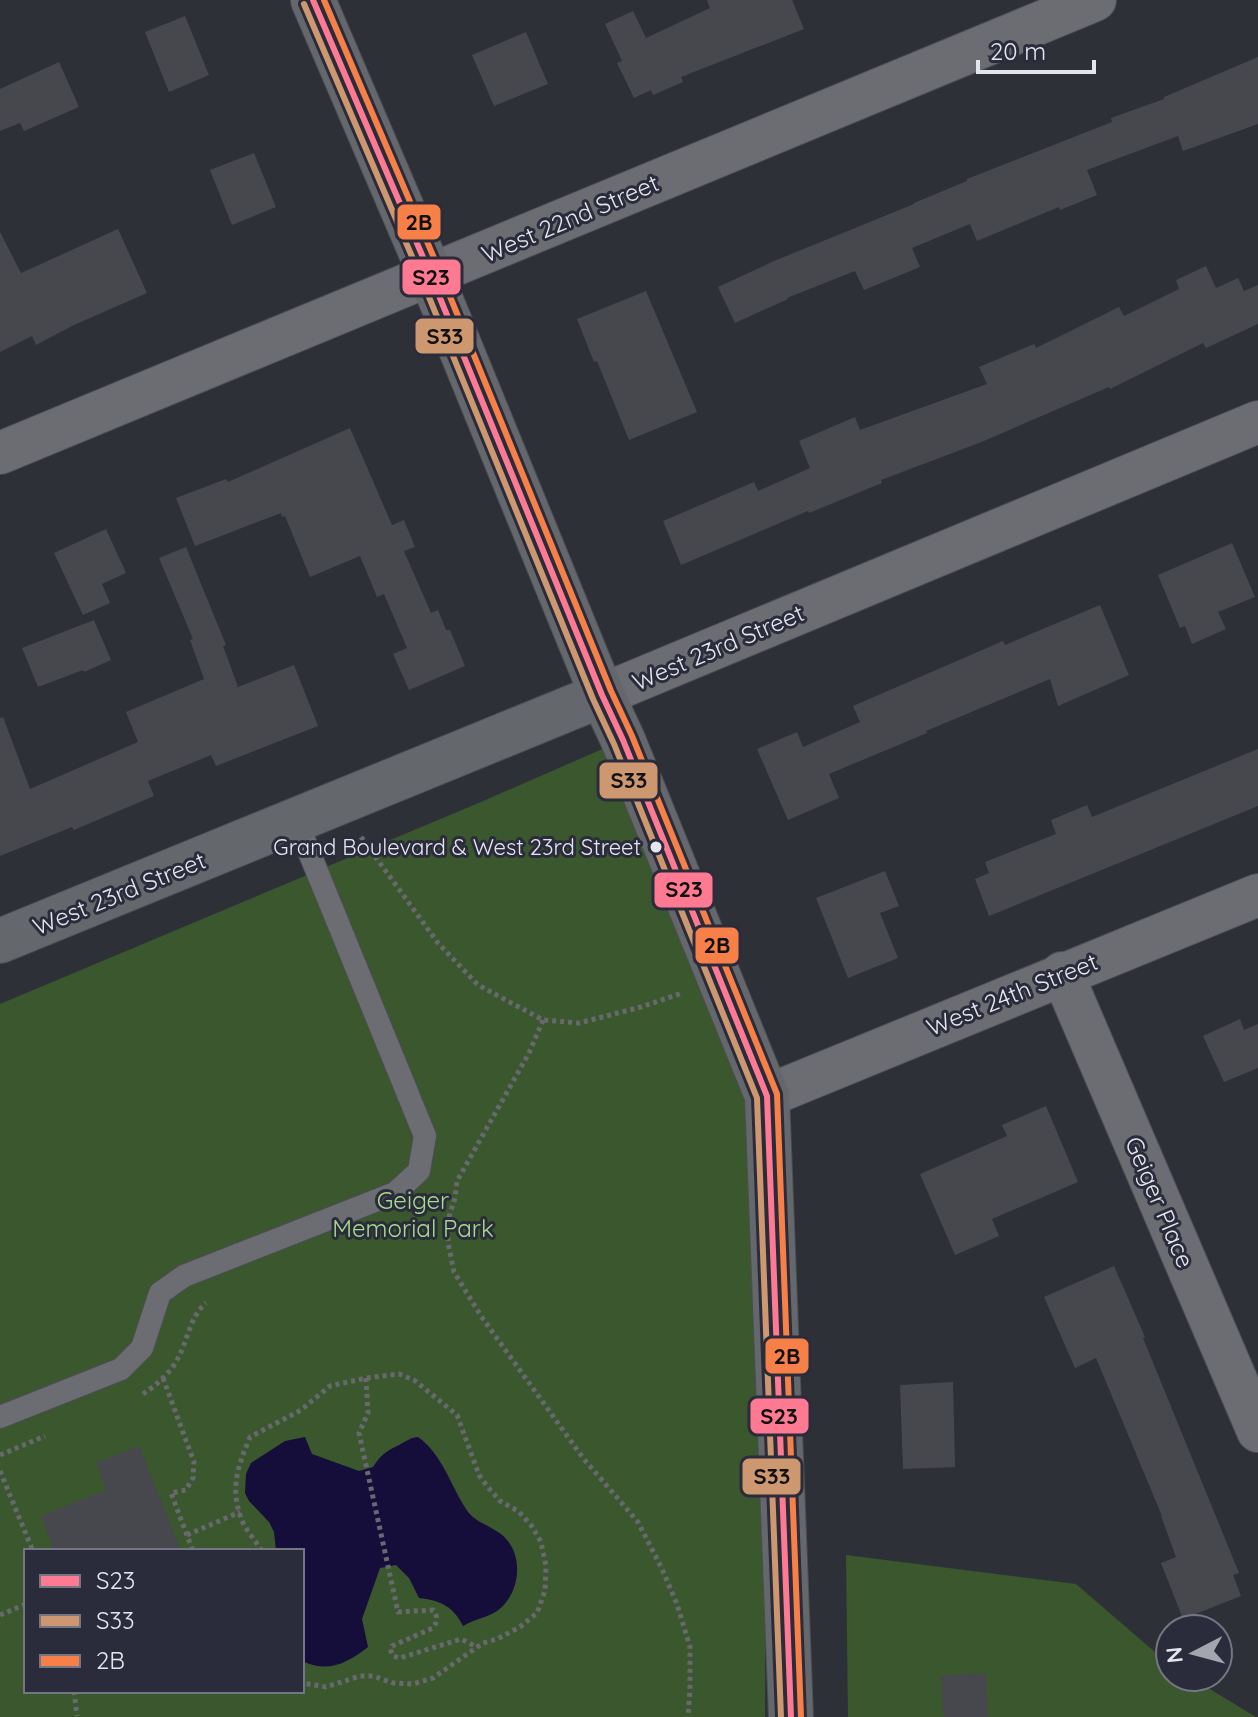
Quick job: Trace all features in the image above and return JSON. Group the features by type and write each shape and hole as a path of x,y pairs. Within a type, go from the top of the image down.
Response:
{"street":[{"path":"313,0 431,276 767,1096 791,1717"},
{"name":"West 22nd Street","path":"0,453 1095,0"},
{"name":"West 23rd Street","path":"0,941 1258,422"},
{"name":"West 24th Street","path":"767,1096 1258,895"},
{"name":"Geiger Place","path":"1062,973 1258,1431"}],"lane":[{"path":"0,1417 121,1369 142,1348 160,1293 184,1276 395,1193 419,1171 425,1136 296,820"}],"path":[{"path":"336,804 438,943 478,985 543,1020 579,1023 641,1007 720,979"},
{"path":"543,1020 529,1053 457,1181 448,1220 448,1243 454,1272 481,1316 583,1458 638,1522 677,1604 690,1647 688,1717"},
{"path":"447,1188 457,1181"},
{"path":"130,1399 145,1393 163,1378 177,1361 193,1319 203,1304 217,1298"},
{"path":"261,1549 242,1519 235,1495 237,1472 250,1437 301,1410 330,1386 399,1374 414,1380 457,1415 479,1475 500,1501 518,1511 531,1525 541,1542 546,1566 545,1591 537,1613 520,1627 478,1647 433,1678 413,1684 393,1683 373,1676 360,1676 326,1687 304,1683"},
{"path":"163,1378 194,1462 193,1478 186,1490 171,1493 192,1549"},
{"path":"366,1378 368,1413 359,1433 398,1612 433,1610 437,1616 433,1628 390,1649 393,1656 400,1658 461,1639 478,1647"},
{"path":"0,1455 58,1430"},
{"path":"0,1471 32,1549"},
{"path":"187,1535 240,1512"},
{"path":"0,1615 24,1605"},
{"path":"74,1693 77,1716"}],"green space":[{"name":"Geiger Memorial Park","path":"623,740 767,1096 765,1717 0,1717 0,1004"},
{"path":"846,1555 1076,1584 1154,1651 1154,1693 1216,1693 1256,1717 848,1717"}],"shaded area":[{"path":"305,1437 312,1454 359,1471 373,1467 387,1451 418,1437 440,1461 469,1513 509,1542 517,1562 517,1573 505,1604 497,1611 463,1626 446,1606 419,1598 409,1578 396,1565 380,1568 362,1619 368,1647 336,1665 320,1666 304,1662 304,1549 276,1549 274,1532 269,1522 245,1493 246,1474 251,1463 285,1441"}],"building":[{"path":"707,0 792,0 804,29 681,77 683,82 653,95 651,90 634,98 617,63 622,61 605,24 633,11 646,38 710,8"},
{"path":"185,16 209,75 169,92 145,32"},
{"path":"526,32 548,84 494,106 472,55"},
{"path":"1258,57 1258,124 1183,151 1178,136 1087,170 1097,195 977,241 970,224 912,248 920,267 864,290 855,271 735,323 718,287 967,179 1112,122 1111,118 1164,99"},
{"path":"59,62 79,107 24,131 20,123 0,131 0,89"},
{"path":"254,153 276,207 232,225 210,170"},
{"path":"118,229 147,293 36,345 32,336 0,352 0,232 21,273"},
{"path":"1206,266 1216,288 1238,278 1244,291 1258,285 1258,324 1206,348 1203,343 1110,389 881,480 882,483 681,565 663,521 754,482 758,491 810,468 799,441 855,417 860,430 987,384 979,367 1034,344 1036,348 1119,307 1124,316 1179,289 1176,280"},
{"path":"646,291 697,412 629,440 577,319"},
{"path":"350,428 392,525 404,520 415,547 404,551 431,613 438,610 465,666 409,690 393,654 407,648 384,594 377,597 360,556 310,577 285,516 282,517 281,513 195,546 176,498 226,479 228,482"},
{"path":"106,529 126,573 102,584 110,603 83,615 54,553"},
{"path":"1232,543 1255,597 1218,612 1226,629 1192,644 1185,626 1180,628 1158,575"},
{"path":"186,547 226,645 223,646 238,687 294,665 318,726 216,766 211,755 148,781 154,796 74,830 72,827 0,856 0,718 3,717 30,789 138,742 126,712 204,679 190,640 193,639 159,558"},
{"path":"1100,605 1129,675 1058,706 1050,679 926,731 829,774 839,798 788,820 757,749 797,732 803,747 860,722 853,706 1003,641 1005,645"},
{"path":"94,620 111,660 38,687 22,648"},
{"path":"1258,749 1258,806 989,916 975,879 989,873 985,862 1056,834 1051,820 1087,805 1092,817"},
{"path":"885,871 899,906 880,913 898,958 848,978 816,898"},
{"path":"1240,1019 1244,1030 1258,1024 1258,1068 1224,1082 1203,1036"},
{"path":"1046,1106 1078,1182 992,1219 999,1236 955,1255 920,1174 1007,1136 1002,1125"},
{"path":"1114,1266 1239,1573 1233,1575 1241,1596 1198,1613 1181,1613 1161,1563 1176,1557 1096,1358 1075,1368 1044,1297"},
{"path":"953,1382 955,1467 903,1469 900,1385"},
{"path":"139,1446 180,1549 53,1549 41,1516 106,1490 96,1463"},
{"path":"986,1673 988,1717 944,1717 941,1676"}],"transit line":[{"name":"S23","path":"313,0 431,276 767,1096 791,1717"},
{"name":"2B","path":"324,0 440,272 777,1094 801,1717"},
{"name":"S33","path":"304,4 422,280 757,1098 781,1717"}],"place":[{"name":"Grand Boulevard & West 23rd Street","path":"656,847"}]}
